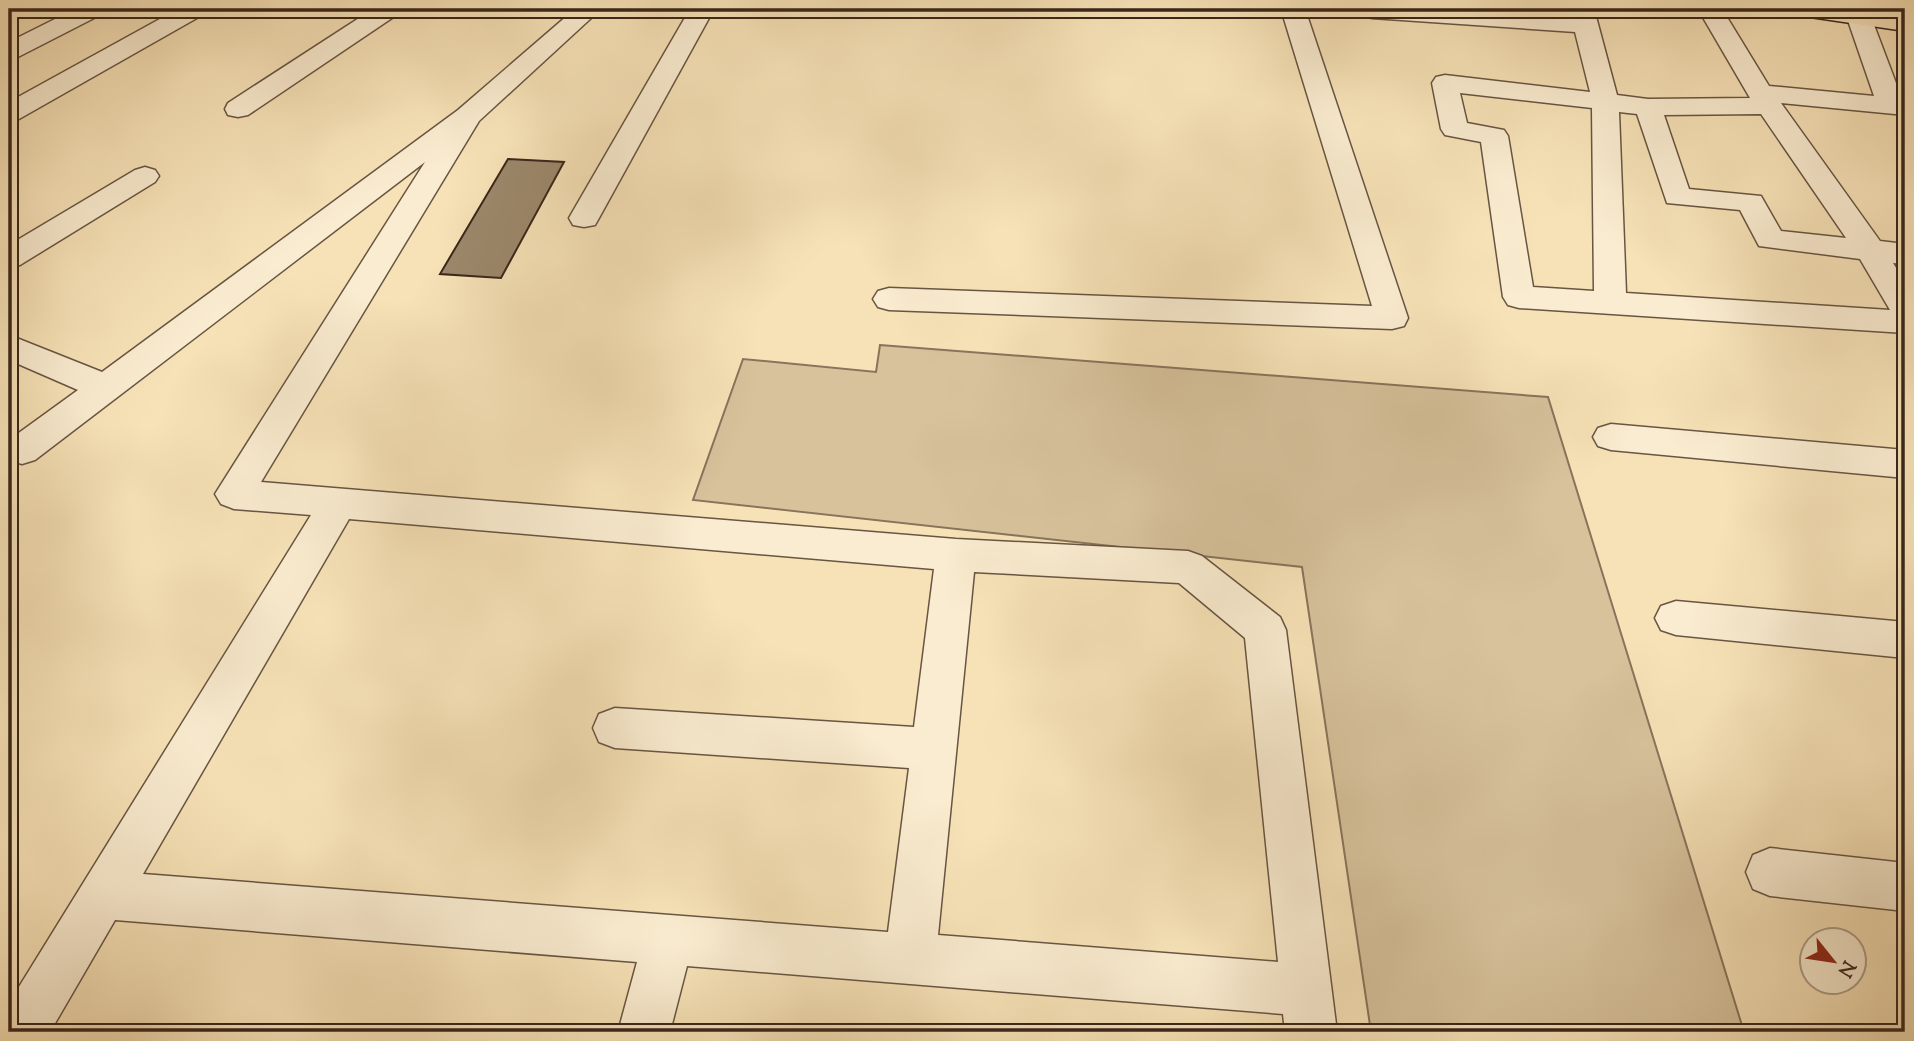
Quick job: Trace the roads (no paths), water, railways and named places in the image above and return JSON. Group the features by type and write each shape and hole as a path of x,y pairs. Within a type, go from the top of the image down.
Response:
{"main road":[{"path":"1803,9 1858,13 1905,24"}],"street":[{"path":"9,52 93,9"},
{"path":"9,113 195,9"},
{"path":"238,109 389,9"},
{"path":"22,450 468,116 589,9"},
{"path":"584,218 702,9"},
{"path":"889,299 1392,318 1293,9"},
{"path":"1710,9 1765,99 1870,250 1905,308"},
{"path":"1372,11 1585,17 1605,102 1610,303"},
{"path":"1858,13 1898,106 1765,99 1648,107 1445,83 1455,129 1494,136 1519,297 1905,322"},
{"path":"1648,107 1677,197 1751,202 1770,239 1905,254"},
{"path":"103,895 910,958 1308,1011 1265,630 1188,567 956,555 233,494 468,116"},
{"path":"9,258 145,176"},
{"path":"9,346 105,387"},
{"path":"1611,437 1905,464"},
{"path":"21,1032 339,503"},
{"path":"910,958 956,555"},
{"path":"1676,618 1905,640"},
{"path":"614,728 934,749"},
{"path":"1770,872 1905,887"},
{"path":"645,1032 669,939"}]}
